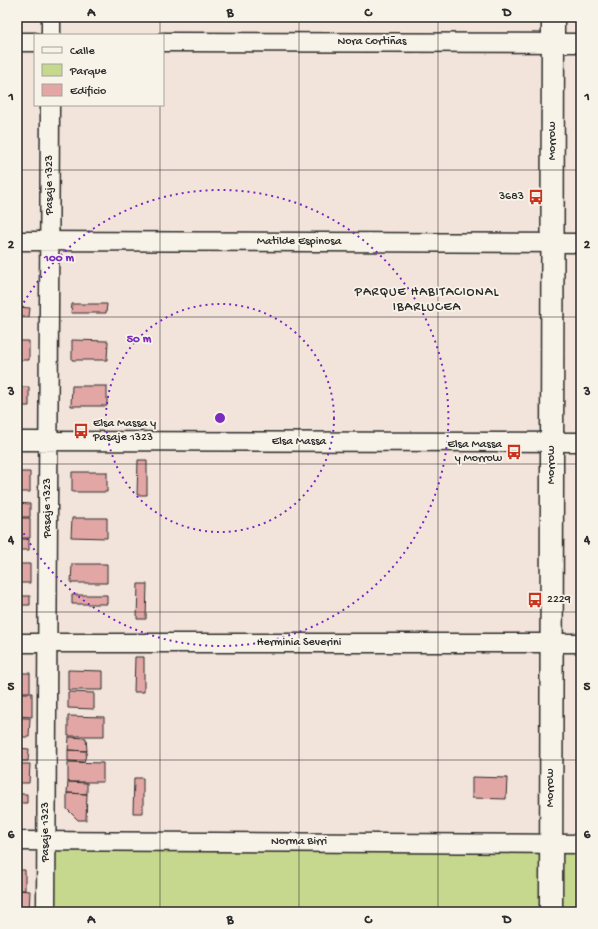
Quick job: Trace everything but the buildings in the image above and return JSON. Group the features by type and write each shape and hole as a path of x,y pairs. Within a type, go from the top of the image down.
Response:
{"street":[{"path":"50,34 51,17"},
{"name":"Morrow","path":"551,912 553,17"},
{"path":"17,42 34,42"},
{"name":"Nora Cortiñas","path":"164,42 581,42"},
{"name":"Pasaje 1323","path":"46,912 50,106"},
{"name":"Matilde Espinosa","path":"17,241 581,243"},
{"name":"Elsa Massa","path":"17,441 581,442"},
{"name":"Herminia Severini","path":"17,643 581,644"},
{"name":"Norma Birri","path":"17,841 581,844"}],"green space":[{"path":"46,841 581,844 581,912 46,912"}],"place":[{"name":"3683","path":"536,197"},
{"name":"Elsa Massa y Pasaje 1323","path":"81,431"},
{"name":"Elsa Massa y Morrow","path":"514,452"},
{"name":"2229","path":"535,600"}],"district":[{"name":"PARQUE HABITACIONAL IBARLUCEA","path":"427,300"}]}
